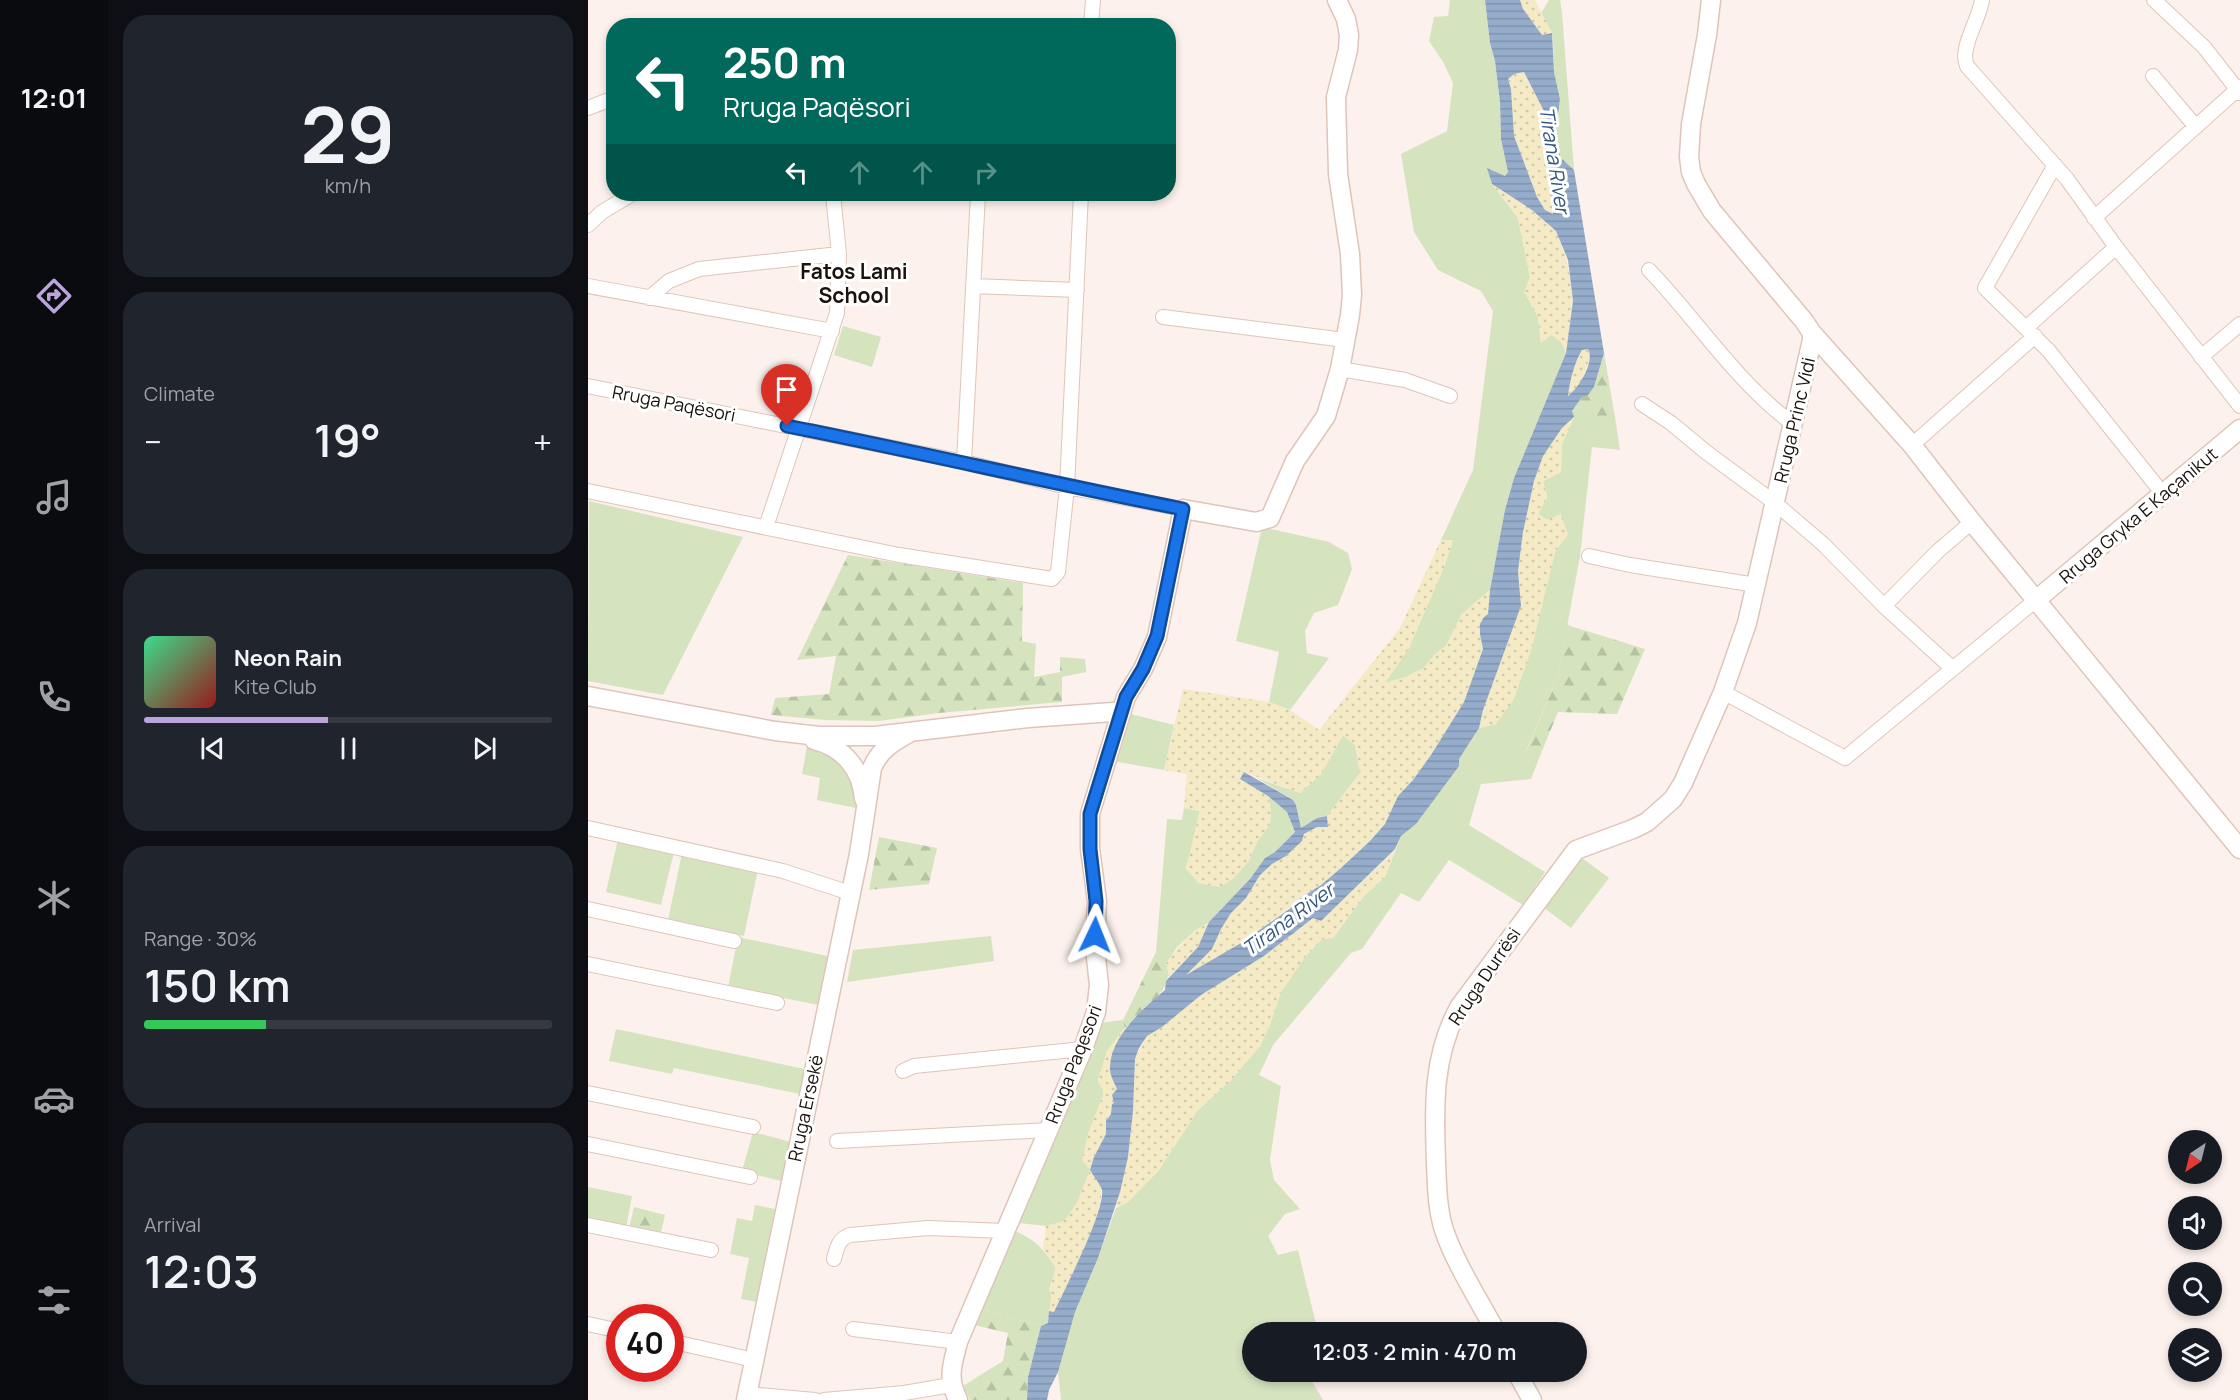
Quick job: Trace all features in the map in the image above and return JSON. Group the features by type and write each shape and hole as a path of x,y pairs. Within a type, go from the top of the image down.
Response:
{"street":[{"path":"1092,18 1093,0"},
{"path":"1183,509 1256,522 1270,518 1295,461 1326,416 1340,369 1352,295 1350,254 1338,174 1336,97 1348,50 1349,34 1346,19 1337,0"},
{"name":"Rruga Princ Vidi","path":"1620,834 1647,822 1673,799 1683,783 1723,692 1747,623 1812,340 1812,333 1790,303 1712,211 1691,172 1689,158 1691,124 1711,0"},
{"path":"1982,0 1979,15 1967,42 1964,59 1976,78 2055,165 2240,406"},
{"path":"2094,218 2239,90 2204,46 2154,0"},
{"path":"2154,76 2196,127"},
{"path":"588,95 606,98"},
{"path":"588,108 606,100"},
{"path":"2055,165 1985,288 2049,351 2163,494"},
{"path":"588,225 602,212 620,201"},
{"path":"766,527 837,313 839,254 834,201"},
{"path":"964,462 978,201"},
{"path":"588,491 899,555 1052,579 1058,572 1067,487 1082,201"},
{"path":"1912,445 2116,247"},
{"path":"649,298 669,281 699,269 839,254"},
{"path":"1648,270 1744,382 1775,411 1793,424"},
{"path":"588,286 832,331"},
{"path":"973,286 1077,290"},
{"path":"1163,317 1345,340"},
{"path":"2201,357 2240,324"},
{"path":"1812,333 1912,445 1972,522 2240,849"},
{"path":"1340,369 1405,380 1450,396"},
{"name":"Rruga Paqësori","path":"588,386 964,462 1067,487 1183,509"},
{"path":"1642,404 1671,423 1706,453 1775,503 1829,550 1884,606 1953,669"},
{"name":"Rruga Gryka E Kaçanikut","path":"2036,600 2240,429"},
{"name":"Rruga Paqesori","path":"954,1393 951,1372 958,1342 1083,1048 1096,1012 1100,986 1095,948 1096,901 1090,849 1090,814 1131,687 1143,669 1157,636 1183,509"},
{"path":"1884,606 1938,551 1972,522"},
{"path":"1588,556 1756,585"},
{"path":"1723,692 1845,759 2036,600"},
{"path":"588,696 789,733 825,743 864,769"},
{"path":"789,733 859,736 1028,718 1113,712 1121,714"},
{"path":"864,769 890,743 911,732"},
{"path":"859,736 867,744 864,769"},
{"name":"Rruga Ersekë","path":"746,1397 865,816 864,769"},
{"path":"588,828 783,871 850,893"},
{"name":"Rruga Durrësi","path":"1491,1322 1455,1256 1444,1232 1440,1213 1433,1117 1443,1045 1449,1025 1460,1006 1576,850 1620,834"},
{"path":"588,909 734,941"},
{"path":"588,964 777,1003"},
{"path":"903,1071 914,1066 1083,1048"},
{"path":"588,1093 753,1127"},
{"path":"837,1142 1048,1130"},
{"path":"588,1144 750,1177"},
{"path":"588,1225 711,1250"},
{"path":"834,1259 839,1243 843,1237 850,1235 928,1228 1005,1231"},
{"path":"588,1324 606,1328"},
{"path":"852,1329 958,1342"},
{"path":"684,1344 754,1360"},
{"path":"1522,1382 1532,1400"},
{"path":"824,1400 904,1392 954,1393"},
{"path":"746,1397 815,1400"}],"green space":[{"path":"1450,0 1485,0 1500,102 1501,139 1508,172 1505,176 1488,169 1492,184 1518,218 1530,277 1525,292 1538,317 1541,343 1551,334 1561,342 1566,353 1514,478 1505,511 1490,590 1462,614 1446,646 1435,654 1424,668 1403,678 1384,683 1409,648 1444,567 1453,540 1441,540 1473,470 1493,311 1481,291 1438,270 1414,232 1401,154 1447,131 1453,83 1429,41 1434,17 1448,16"},
{"path":"1549,0 1560,0 1562,13 1574,170 1560,157 1556,130 1560,99 1554,72 1552,33 1541,13"},
{"path":"843,326 881,337 872,367 834,355"},
{"path":"1604,353 1615,417 1574,417 1572,411 1582,397 1594,387"},
{"path":"1574,417 1615,417 1620,450 1592,447 1580,556 1558,676 1526,751 1540,756 1531,779 1481,784 1469,825 1545,872 1523,905 1449,860 1419,902 1401,893 1362,949 1351,953 1273,1045 1259,1075 1281,1086 1270,1160 1274,1180 1300,1209 1285,1214 1268,1236 1278,1255 1298,1250 1316,1322 1242,1322 1242,1382 1312,1382 1323,1400 1061,1400 1058,1372 1063,1349 1116,1208 1128,1202 1158,1171 1198,1110 1231,1080 1260,1046 1281,992 1305,957 1322,939 1333,938 1363,897 1385,877 1401,836 1416,824 1459,764 1459,759 1479,728 1496,724 1547,585 1555,552 1568,534 1538,514 1547,497 1543,481 1561,472 1562,444"},
{"path":"589,501 743,537 663,695 588,681"},
{"path":"1262,527 1329,542 1348,553 1352,569 1338,605 1314,613 1305,631 1307,653 1329,658 1290,710 1269,702 1279,652 1236,641"},
{"path":"848,555 1023,583 1022,641 1036,644 1034,677 1060,672 1060,657 1085,659 1086,672 1062,677 1062,702 879,721 825,720 771,715 775,698 829,694 836,656 797,660"},
{"path":"1567,625 1645,649 1617,714 1558,712 1540,756 1526,752 1558,676"},
{"path":"1131,714 1174,725 1164,770 1112,761"},
{"path":"1343,735 1355,745 1360,773 1327,816 1317,818 1301,828 1293,800 1257,778 1300,793 1321,774"},
{"path":"807,746 830,755 846,766 855,782 856,808 817,800 820,778 802,774"},
{"path":"1268,796 1287,812 1295,832 1275,852 1265,858 1250,879 1209,922 1177,947 1166,964 1156,952 1167,819 1182,820 1184,808 1200,811 1186,869 1199,883 1220,887 1248,862 1258,840 1270,824 1271,811"},
{"path":"879,837 937,848 929,884 869,890"},
{"path":"618,839 674,852 661,905 606,892"},
{"path":"682,853 758,869 744,936 668,920"},
{"path":"1582,858 1609,878 1571,928 1544,908"},
{"path":"991,936 994,961 847,982 853,950"},
{"path":"738,937 828,956 818,1005 728,987"},
{"path":"1156,952 1166,963 1169,972 1167,981 1156,999 1125,1028 1123,1020"},
{"path":"1123,1020 1125,1028 1107,1051 1098,1081 1104,1093 1088,1134 1090,1170 1077,1203 1064,1222 1046,1226 1019,1223 1099,1023"},
{"path":"616,1029 805,1069 800,1094 674,1068 672,1074 609,1061"},
{"path":"753,1132 791,1142 781,1181 742,1171"},
{"path":"588,1187 632,1196 626,1228 588,1220"},
{"path":"755,1205 775,1209 757,1302 741,1299 749,1258 730,1254 737,1218 752,1221"},
{"path":"634,1207 665,1215 660,1236 629,1228"},
{"path":"1015,1231 1039,1246 1056,1268 1049,1290 1052,1292 1048,1323 1041,1326 981,1309"},
{"path":"981,1309 1041,1326 1028,1377 1027,1400 970,1400 963,1386 1003,1361 1008,1333 974,1325"}],"sand":[{"path":"1520,0 1535,0 1552,33 1542,35 1523,9"},
{"path":"1524,72 1547,117 1545,145 1554,207 1553,215 1545,210 1537,197 1514,136 1511,89 1508,79 1514,74"},
{"path":"1492,184 1532,210 1556,231 1567,260 1573,301 1566,353 1561,342 1551,335 1541,343 1538,317 1524,292 1530,277 1518,218"},
{"path":"1588,348 1590,353 1586,371 1577,388 1568,397 1571,376 1582,350"},
{"path":"1574,417 1562,444 1561,472 1543,481 1547,497 1538,514 1546,520 1561,514 1568,534 1555,552 1532,648 1514,699 1496,724 1479,728 1483,710 1521,606 1518,571 1523,532 1534,481 1543,456 1562,428"},
{"path":"1441,540 1453,540 1444,567 1409,648 1385,683 1424,668 1435,654 1446,646 1462,614 1490,590 1488,614 1480,634 1483,649 1464,702 1431,755 1398,796 1385,824 1370,841 1321,885 1296,901 1291,908 1241,943 1184,976 1212,949 1231,913 1246,898 1260,875 1272,864 1286,856 1302,841 1304,835 1317,827 1328,826 1327,816 1360,773 1355,745 1343,735 1321,774 1300,793 1244,772 1240,779 1268,796 1271,811 1270,824 1258,840 1248,862 1233,879 1220,887 1199,883 1186,869 1200,811 1184,808 1187,774 1164,770 1183,689 1269,702 1290,710 1319,730 1400,628"},
{"path":"1395,849 1385,877 1363,897 1333,938 1322,939 1305,957 1281,992 1260,1046 1231,1080 1198,1110 1158,1171 1128,1202 1116,1207 1128,1157 1135,1059 1147,1036 1162,1027 1201,995 1264,956 1313,918 1321,921"},
{"path":"1209,922 1198,947 1166,981 1169,974 1166,964 1171,957 1191,935"},
{"path":"1125,1028 1114,1058 1113,1073 1117,1089 1112,1104 1112,1114 1106,1121 1106,1134 1094,1157 1101,1189 1097,1216 1084,1251 1054,1312 1049,1311 1052,1293 1049,1290 1056,1268 1043,1248 1046,1226 1064,1221 1077,1203 1090,1170 1082,1160 1088,1134 1104,1093 1098,1081 1107,1051"}],"water":[{"name":"Tirana River","path":"1485,0 1520,0 1523,9 1542,35 1552,33 1554,72 1560,99 1556,130 1560,157 1574,170 1604,353 1594,387 1588,395 1582,397 1572,411 1574,417 1562,428 1543,456 1534,481 1523,532 1518,571 1521,606 1483,710 1479,728 1459,759 1459,766 1416,824 1401,836 1395,849 1321,921 1313,918 1264,956 1201,995 1162,1027 1147,1036 1139,1048 1135,1059 1128,1157 1120,1192 1098,1258 1075,1312 1058,1372 1047,1400 1027,1400 1028,1377 1041,1326 1048,1323 1049,1311 1054,1312 1067,1286 1091,1232 1101,1200 1102,1190 1090,1170 1106,1134 1106,1121 1114,1103 1112,1095 1117,1089 1110,1069 1116,1044 1130,1023 1165,990 1166,981 1198,947 1209,922 1250,879 1265,858 1275,852 1295,832 1287,812 1268,796 1240,779 1244,772 1293,800 1301,828 1317,818 1327,816 1328,827 1317,827 1304,834 1302,841 1286,856 1272,864 1260,875 1246,898 1231,913 1212,949 1186,975 1241,943 1291,908 1296,901 1321,885 1370,841 1385,824 1398,796 1431,755 1464,702 1483,649 1480,624 1488,614 1490,590 1505,510 1514,478 1566,353 1573,301 1568,260 1556,231 1532,210 1492,184 1487,168 1505,176 1508,172 1501,139 1500,102 1495,61 1490,43","holes":["1524,72 1547,117 1545,145 1553,214 1545,210 1537,197 1514,136 1511,89 1508,79 1514,74","1588,349 1590,354 1588,367 1577,387 1568,396 1577,361 1582,350"]}],"district":[{"name":"Fatos Lami School","path":"854,283"}],"route":[{"path":"787,426 964,462 1067,487 1183,509 1157,636 1143,669 1126,697 1090,814 1090,849 1096,901 1095,935"}]}
